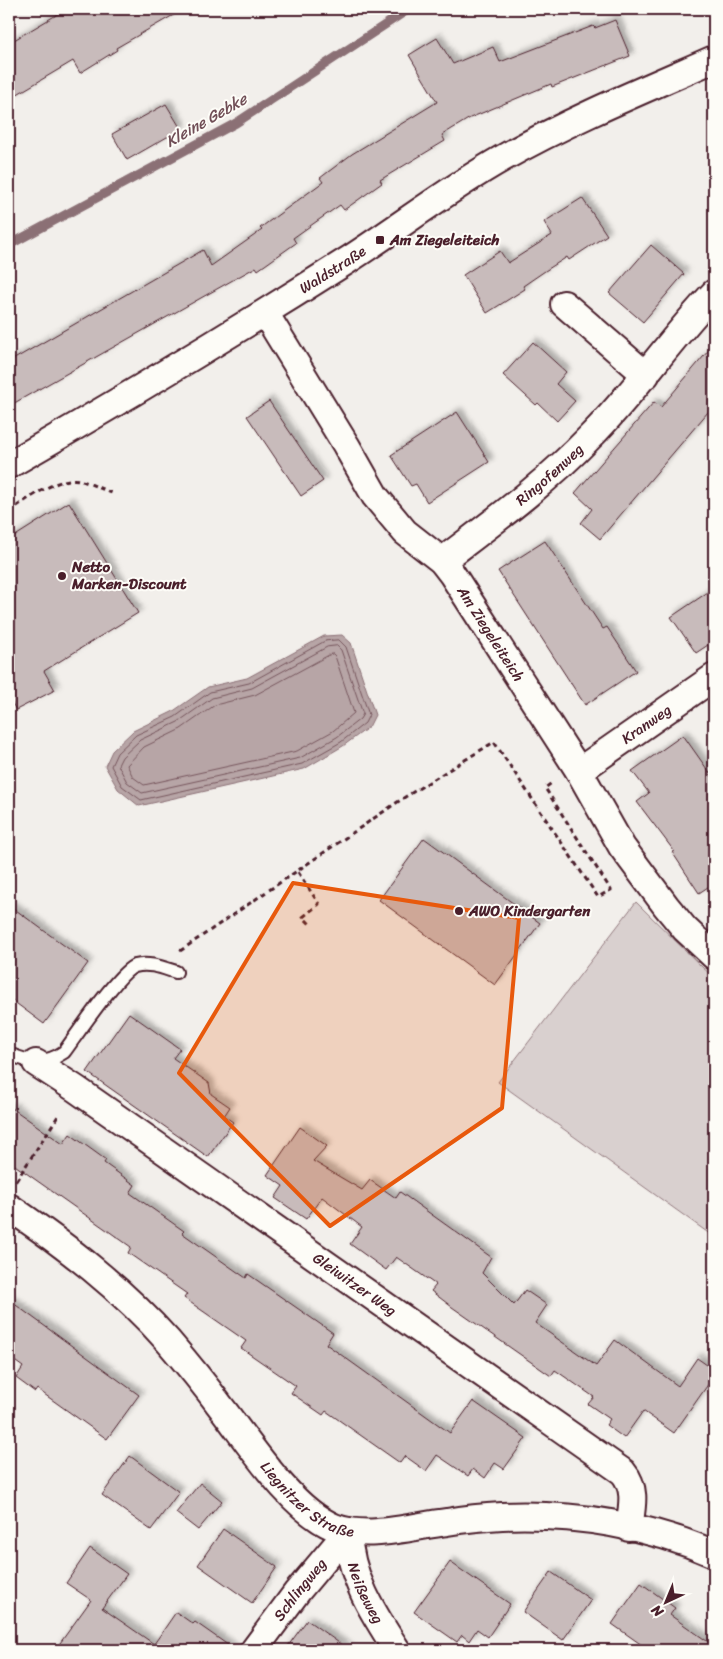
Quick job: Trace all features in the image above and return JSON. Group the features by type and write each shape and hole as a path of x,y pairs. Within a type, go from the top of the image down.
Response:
{"street":[{"name":"Waldstraße","path":"9,465 265,313 380,240 444,194 502,158 597,111 714,59"},
{"name":"Ringofenweg","path":"442,562 540,485 591,437 646,375 714,293"},
{"path":"564,304 646,375"},
{"name":"Am Ziegeleiteich","path":"265,313 376,496 405,532 442,562 452,574 577,768 622,847 685,929 714,956"},
{"name":"Kranweg","path":"577,768 714,677"},
{"name":"Gleiwitzer Weg","path":"36,1063 76,1088 623,1472 629,1479 633,1498 629,1528"},
{"name":"Liegnitzer Straße","path":"11,1195 54,1238 128,1299 190,1367 289,1493 319,1518 334,1526 348,1531 373,1532 449,1521 510,1516 586,1519 677,1541 714,1554"},
{"name":"Schlingweg","path":"254,1650 297,1592 348,1531"},
{"name":"Neißeweg","path":"348,1531 348,1547 351,1562 360,1586 373,1613 397,1650"}],"lane":[{"path":"9,1054 36,1063 55,1058 64,1052 126,971 133,966 153,965 176,972"}],"path":[{"path":"9,511 53,485 71,480 80,480 112,493"},
{"path":"153,965 185,949 406,797 494,742 598,897 611,890 545,788 577,768"},
{"path":"298,872 319,904 303,917 312,926"},
{"path":"11,1195 76,1088"}],"highlighted area":[{"path":"293,883 519,918 502,1108 330,1226 179,1073"}],"shaded area":[{"path":"636,902 714,977 714,1237 498,1082"}],"water":[{"path":"342,635 351,643 375,715 369,727 343,746 304,769 139,806 118,789 105,766 112,751 133,731 172,712 208,687 247,678 324,636"}],"building":[{"path":"72,9 184,9 116,48 117,50 80,73 73,61 9,99 9,43 58,14"},
{"path":"615,20 630,56 552,87 551,84 470,118 442,135 445,141 380,180 382,183 344,210 340,205 293,238 296,243 258,270 256,267 9,406 9,362 203,250 211,266 262,230 260,228 323,182 320,178 352,154 437,102 409,55 437,38 453,64 493,47 500,62 593,26 595,28"},
{"path":"166,104 181,129 127,160 112,134"},
{"path":"582,198 607,235 569,260 567,257 545,271 523,286 525,289 487,313 463,275 500,251 508,263 552,235 544,222"},
{"path":"651,245 684,274 643,322 609,293"},
{"path":"533,342 566,372 556,384 575,401 557,421 503,375"},
{"path":"714,344 714,405 600,539 581,523 592,509 575,493 654,402 661,407"},
{"path":"269,401 323,481 301,496 247,416"},
{"path":"457,412 489,462 427,502 416,484 411,486 391,455"},
{"name":"Netto Marken-Discount","path":"69,502 138,613 44,671 55,690 16,710 9,698 9,540"},
{"path":"545,541 603,629 607,627 636,671 585,705 498,571"},
{"path":"714,588 714,641 696,653 671,617"},
{"path":"683,735 714,779 714,883 699,893 672,852 674,851 637,802 649,793 632,771"},
{"name":"AWO Kindergarten","path":"424,838 540,923 495,985 379,900"},
{"path":"9,905 88,963 44,1024 9,998"},
{"path":"129,1013 180,1049 173,1058 209,1083 211,1094 230,1107 224,1116 233,1122 208,1157 87,1072"},
{"path":"9,1106 63,1144 70,1134 106,1160 104,1163 135,1185 130,1193 184,1231 182,1233 246,1278 248,1274 333,1333 326,1344 450,1433 473,1401 526,1438 504,1469 495,1463 485,1478 473,1469 468,1476 437,1455 426,1471 405,1456 400,1463 326,1411 323,1415 291,1393 296,1386 241,1348 246,1341 184,1298 187,1294 128,1253 131,1247 9,1161"},
{"path":"300,1127 327,1146 313,1161 362,1190 370,1180 396,1198 400,1192 491,1257 482,1273 514,1305 525,1290 547,1305 535,1323 596,1366 615,1340 678,1386 697,1358 714,1370 714,1376 674,1433 643,1411 624,1438 606,1425 610,1419 588,1404 594,1397 555,1370 551,1376 452,1307 431,1291 436,1285 396,1257 386,1270 350,1244 362,1227 322,1197 306,1219 275,1198 283,1186 267,1175"},
{"path":"9,1300 139,1395 107,1439 37,1389 35,1392 16,1378 23,1367 9,1357"},
{"path":"130,1456 179,1492 151,1530 102,1495"},
{"path":"200,1483 222,1501 198,1530 176,1513"},
{"path":"223,1529 277,1567 252,1603 198,1565"},
{"path":"90,1548 127,1574 102,1608 154,1644 176,1612 193,1624 195,1622 235,1650 55,1650 91,1600 66,1583"},
{"path":"450,1562 510,1604 488,1637 477,1629 469,1641 462,1635 457,1642 414,1612"},
{"path":"551,1572 591,1600 563,1640 523,1612"},
{"path":"641,1583 675,1608 670,1615 714,1646 714,1650 649,1650 612,1624"},
{"path":"307,1620 349,1650 285,1650"}],"waterway":[{"name":"Kleine Gebke","path":"9,245 236,123 409,9"}],"place":[{"name":"Am Ziegeleiteich","path":"380,240"},
{"name":"Netto Marken-Discount","path":"62,576"},
{"name":"AWO Kindergarten","path":"459,911"}]}
